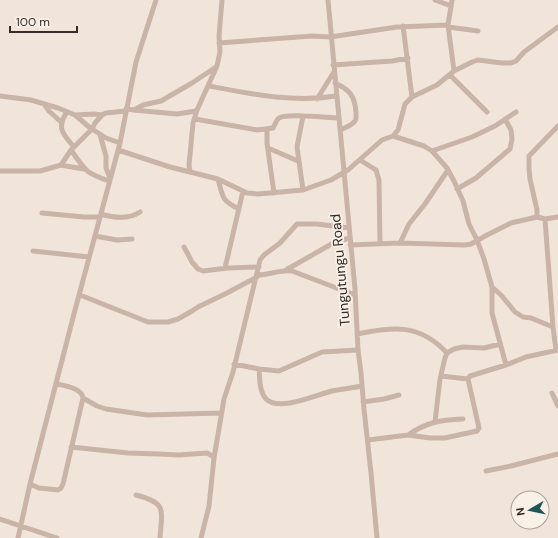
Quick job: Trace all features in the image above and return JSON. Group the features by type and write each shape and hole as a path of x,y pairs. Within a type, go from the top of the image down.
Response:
{"street":[{"path":"18,538 30,484 120,143 128,110 136,62 156,0"},
{"path":"190,172 189,161 196,111 209,86 217,66 220,52 219,43 222,0"},
{"name":"Tungutungu Road","path":"328,0 330,37 356,295 358,350 377,538"},
{"path":"435,0 451,6"},
{"path":"452,0 448,26 452,73 487,112"},
{"path":"219,43 312,36 330,37 403,26 448,26 478,31"},
{"path":"403,26 412,97"},
{"path":"118,150 170,167 218,179 247,193 258,194 303,190 325,183 343,173 382,140 393,136 398,130 405,104 412,97 437,85 452,73 478,60 502,63 511,63 516,61 524,52 558,27"},
{"path":"333,65 392,61 408,58"},
{"path":"0,171 40,171 60,165 65,161 72,148 92,129 102,115 162,101 217,66"},
{"path":"317,99 334,72"},
{"path":"335,83 351,94 355,105 356,118 354,123 340,130"},
{"path":"209,86 272,98 317,99 336,96"},
{"path":"0,96 31,100 75,115 100,135 120,143"},
{"path":"44,104 61,122"},
{"path":"128,110 177,114 196,111"},
{"path":"67,112 61,122 60,128 84,169"},
{"path":"432,151 472,137 495,126 516,112"},
{"path":"75,115 102,115"},
{"path":"194,119 257,130 267,130 273,128 282,116 339,118"},
{"path":"303,116 297,147 303,190"},
{"path":"456,189 476,178 510,149 512,139 511,130 505,119"},
{"path":"537,217 537,210 528,169 529,156 558,126"},
{"path":"267,130 274,192"},
{"path":"100,135 106,156 106,168 110,180"},
{"path":"393,136 424,146 432,151 448,170 463,201 469,224 484,259 492,287 492,312 506,365"},
{"path":"268,148 298,161"},
{"path":"360,160 376,170 379,180 380,244"},
{"path":"60,165 84,169 96,177 110,180"},
{"path":"400,243 409,224 425,204 448,170"},
{"path":"218,179 225,200 228,204 239,209"},
{"path":"225,268 243,191"},
{"path":"42,213 126,217 140,212"},
{"path":"350,245 400,243 465,245 471,244 487,234 512,223 537,217 545,219 558,217"},
{"path":"441,376 468,379 470,376 526,357 557,350 553,327 545,219"},
{"path":"201,538 209,506 214,457 224,398 260,260 264,255 280,243 297,224 317,224 349,228"},
{"path":"95,236 117,240 132,239"},
{"path":"80,295 148,322 168,322 227,293 257,276 274,274 286,270 335,242 350,238"},
{"path":"184,247 192,262 203,271 225,268 259,267"},
{"path":"33,251 90,257"},
{"path":"286,270 320,280 356,295"},
{"path":"492,287 515,312 523,317 531,318 553,327"},
{"path":"357,334 383,329 413,331 426,335 435,341 447,353"},
{"path":"435,422 444,358 447,353 459,348 484,348 500,344"},
{"path":"234,364 278,371 322,352 358,350"},
{"path":"259,369 262,392 270,402 277,404 298,401 331,392 362,386"},
{"path":"368,440 408,435 430,438 445,438 477,431 479,428 468,379"},
{"path":"57,384 80,391 84,398 97,406 106,408 147,415 222,413"},
{"path":"552,393 558,406"},
{"path":"363,402 399,395"},
{"path":"30,484 39,488 60,490 63,484 71,446 84,398"},
{"path":"408,435 422,426 441,420 463,419"},
{"path":"71,446 128,453 179,455 207,453 214,457"},
{"path":"486,471 558,454"},
{"path":"136,495 154,501 158,504 162,513 160,538"},
{"path":"0,519 57,538"}]}
